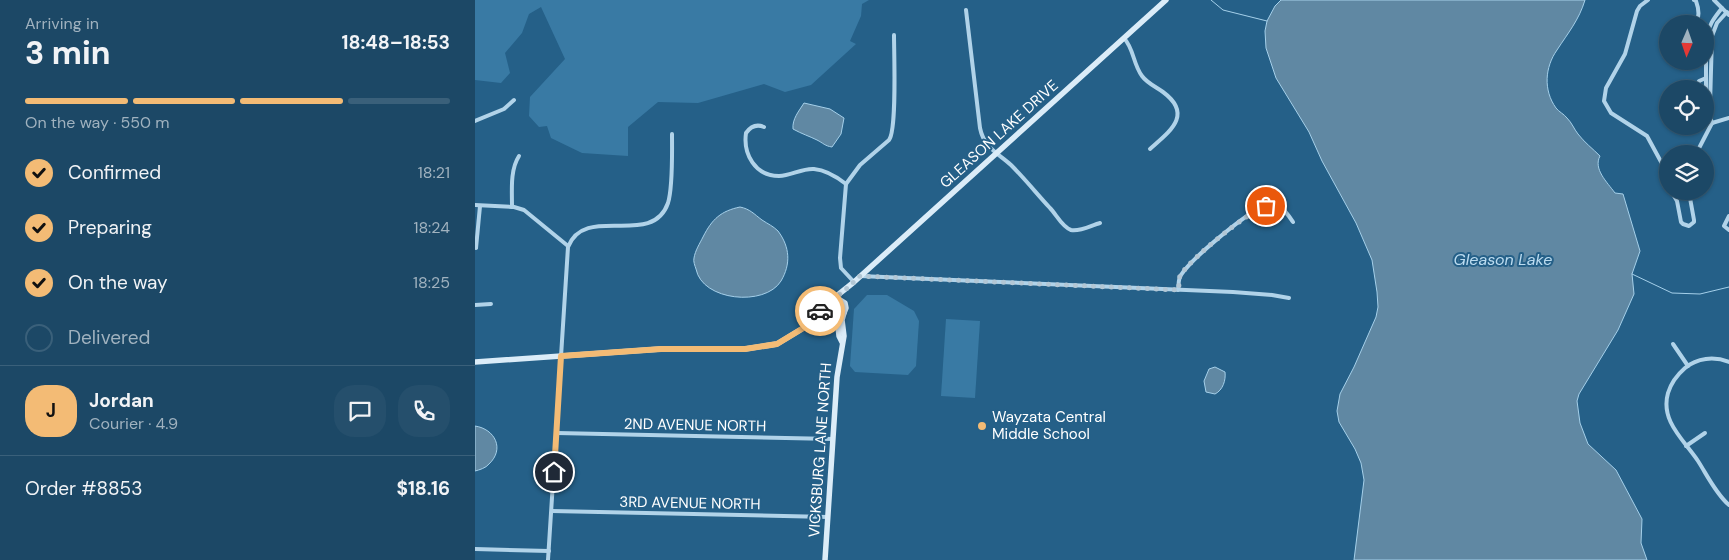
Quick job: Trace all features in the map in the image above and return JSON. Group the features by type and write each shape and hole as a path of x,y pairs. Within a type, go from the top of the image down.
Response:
{"main road":[{"name":"GLEASON LAKE DRIVE","path":"834,298 852,284 1165,0"},
{"name":"GLEASON LAKE DRIVE","path":"843,301 852,284"},
{"path":"834,298 843,301 846,308 844,313 837,314 827,308 827,301 834,298"},
{"path":"475,362 661,349 745,349 777,344 805,327 827,308"},
{"name":"VICKSBURG LANE NORTH","path":"825,560 837,377 844,336 842,320 844,313"},
{"name":"VICKSBURG LANE NORTH","path":"837,314 839,336 842,342"}],"street":[{"path":"1648,0 1637,11 1625,54 1606,88 1604,102 1611,114 1647,136 1659,159"},
{"path":"1694,0 1699,9 1698,15"},
{"path":"1714,0 1728,14 1714,28"},
{"path":"1714,18 1722,8"},
{"path":"966,10 980,128 984,140 996,154 1010,164 1067,228 1077,230 1100,223"},
{"path":"852,284 841,268 840,258 846,184 855,172 889,140 892,134 895,96 895,35"},
{"path":"1125,38 1131,46 1143,77 1172,100 1178,114 1172,130 1150,149"},
{"path":"1702,80 1706,78 1706,70"},
{"path":"475,121 504,110 514,100"},
{"path":"1714,122 1729,118"},
{"path":"764,127 752,126 746,133 747,156 757,169 780,176 801,170 817,169 831,174 846,184"},
{"path":"549,560 568,246 576,234 589,227 642,226 661,214 666,208 670,193 672,134"},
{"path":"512,207 513,170 519,156"},
{"path":"1676,200 1681,222 1689,226 1694,220 1692,200"},
{"path":"476,248 477,205 512,207 523,210 568,246"},
{"path":"1179,290 1179,279 1196,259 1235,225 1258,209 1266,206 1276,206 1288,214 1293,222"},
{"path":"1729,216 1724,226 1729,230"},
{"path":"860,276 1272,294 1289,298"},
{"path":"475,305 491,304"},
{"path":"1673,344 1688,366"},
{"path":"1729,362 1708,359 1688,366 1677,376 1670,388 1666,405 1670,423 1729,505"},
{"name":"2ND AVENUE NORTH","path":"557,433 833,439"},
{"path":"1686,446 1705,433"},
{"name":"3RD AVENUE NORTH","path":"552,511 828,517"},
{"path":"475,549 549,551"}],"shaded area":[{"path":"475,0 869,0 862,4 861,16 850,41 856,44 811,85 785,92 764,84 698,103 658,102 628,127 628,156 582,153 551,138 547,126 539,127 529,116 530,97 565,59 541,7 529,14 522,33 505,53 510,73 501,83 475,80"},
{"path":"867,295 887,295 914,311 919,321 916,366 908,375 855,372 850,366 854,309"},
{"path":"946,319 980,321 975,398 941,396"}],"water":[{"name":"Gleason Lake","path":"1281,0 1585,0 1576,20 1553,57 1548,71 1547,86 1556,108 1569,120 1583,140 1600,156 1598,166 1605,180 1615,193 1623,194 1640,251 1632,274 1634,294 1618,330 1579,394 1577,401 1580,423 1588,444 1616,470 1642,519 1641,543 1647,560 1354,560 1364,480 1361,463 1339,422 1337,411 1340,394 1376,317 1378,307 1377,292 1372,260 1356,223 1322,161 1309,132 1276,78 1266,48 1265,31 1267,21 1275,6"},
{"path":"804,103 830,109 844,118 841,134 832,147 793,129 795,118"},
{"path":"740,207 749,210 778,231 787,249 788,262 781,281 773,289 762,295 735,297 721,294 701,280 694,261 706,231 714,221 727,211"},
{"path":"1215,367 1225,372 1225,375 1222,387 1215,394 1206,392 1204,381 1209,369"},
{"path":"475,426 488,431 497,446 494,458 489,464 475,471"}],"waterway":[{"path":"1211,0 1223,10 1267,21"},
{"path":"1632,274 1672,293 1700,294 1729,287"}],"way so far":[{"path":"820,311 829,299 842,293 860,276 1179,290 1179,279 1196,259 1235,225 1258,209 1266,206"}],"place":[{"name":"Wayzata Central Middle School","path":"982,426"}],"route":[{"path":"554,472 561,356 661,349 697,348 729,350 777,344 805,327 820,311"}]}
